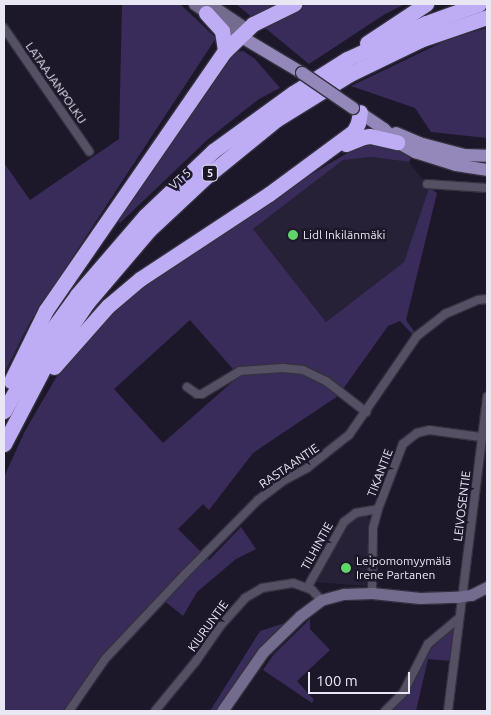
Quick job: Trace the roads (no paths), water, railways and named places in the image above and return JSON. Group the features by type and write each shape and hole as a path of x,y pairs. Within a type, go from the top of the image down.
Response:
{"highway":[{"path":"4,396 46,310 225,51 244,32 294,4"},
{"path":"347,59 379,34 426,4"},
{"name":"VT 5","path":"4,411 46,338 76,295 145,216 213,151 280,102 347,59 426,23 479,4"},
{"path":"204,7 222,31 225,51"},
{"name":"VT 5","path":"4,444 48,360 87,303 149,230 206,176 277,119 350,74 420,40 487,17"},
{"path":"14,423 57,363 108,306 140,279 269,194 354,131 358,123 356,110"},
{"path":"269,194 279,190 355,139 370,136 397,142"}],"main road":[{"path":"244,32 384,129 397,142 433,159 487,170"},
{"path":"384,129 419,143 464,154 487,156"}],"street":[{"path":"204,7 244,32"},
{"name":"LATAAJANPOLKU","path":"4,28 89,150"},
{"path":"427,184 487,188"},
{"name":"RASTAANTIE","path":"70,711 105,659 258,500 337,446 349,435 401,357 418,336 445,314 478,300 487,299"},
{"path":"187,387 197,394 202,394 240,371 283,368 303,370 326,380 366,412"},
{"name":"LEIVOSENTIE","path":"448,711 487,396"},
{"name":"TIKANTIE","path":"372,593 373,528 399,452 411,436 430,430 482,436"},
{"name":"TILHINTIE","path":"307,588 344,522 356,513 378,509"},
{"name":"KIURUNTIE","path":"155,711 196,661 221,625 245,598 273,585 293,583 307,588"},
{"path":"222,711 264,652 300,616 321,600 344,594 372,593 420,598 462,596 487,587"},
{"path":"307,588 316,593 321,600"},
{"path":"385,711 403,693 428,644 458,619"}],"place":[{"name":"Lidl Inkilänmäki","path":"293,235"},
{"name":"Leipomomyymälä Irene Partanen","path":"346,568"}]}
